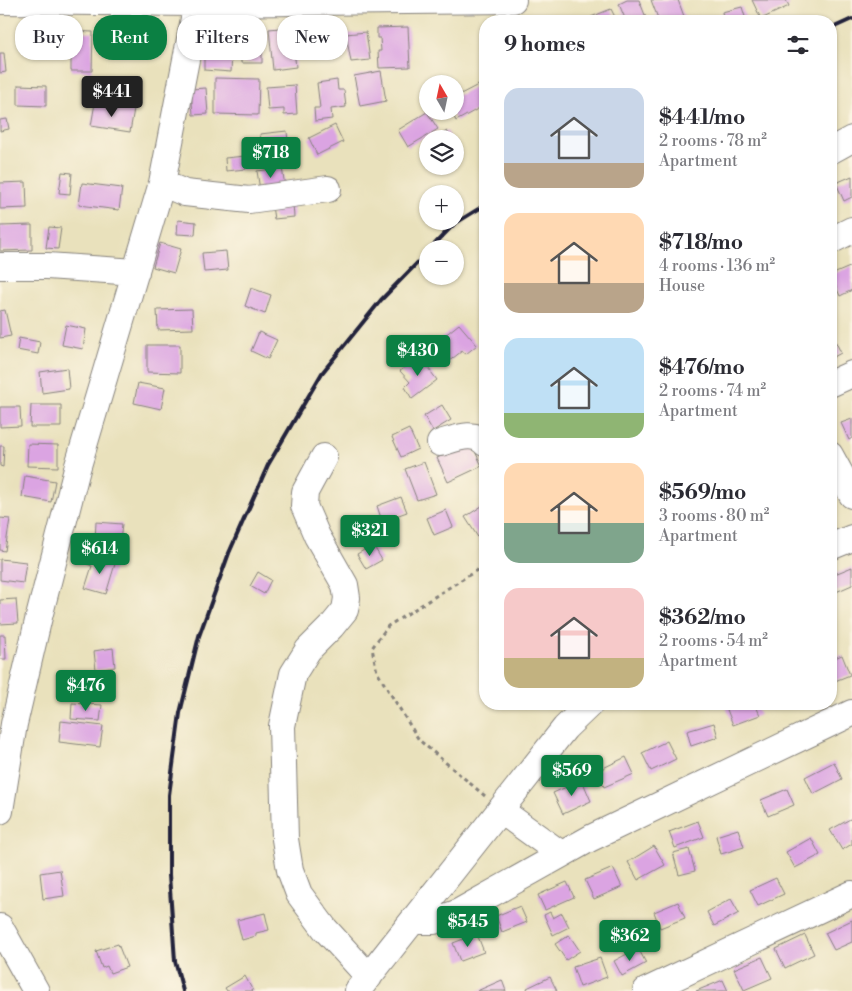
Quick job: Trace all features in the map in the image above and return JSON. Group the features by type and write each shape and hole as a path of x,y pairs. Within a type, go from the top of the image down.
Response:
{"street":[{"path":"0,1 197,3 514,0"},
{"path":"0,811 14,724 76,469 162,184 197,3"},
{"path":"837,147 852,139"},
{"path":"162,184 185,193 249,200 328,189"},
{"path":"837,238 852,230"},
{"path":"0,266 47,266 136,272"},
{"path":"837,381 852,374"},
{"path":"440,443 472,436 479,438"},
{"path":"324,456 305,492 304,506 317,536 345,585 347,598 345,610 308,650 293,674 282,726 285,839 290,870 299,894 363,984 566,728 584,710"},
{"path":"837,468 852,495"},
{"path":"837,544 852,538"},
{"path":"413,922 434,921 457,913 561,854 852,713"},
{"path":"500,810 561,854"},
{"path":"646,991 852,894"},
{"path":"0,927 36,991"}],"path":[{"path":"479,569 388,626 372,648 377,672 419,740 500,810"}],"building":[{"path":"627,0 639,0 645,15 624,15 619,4"},
{"path":"651,0 678,0 684,15 657,15"},
{"path":"752,0 786,0 789,6 770,15 759,15"},
{"path":"742,7 744,15 723,15 722,12"},
{"path":"611,9 614,15 596,15"},
{"path":"408,27 410,67 379,68 378,51 381,51 380,38 377,38 377,28"},
{"path":"277,28 277,60 295,60 296,67 273,70 269,29"},
{"path":"83,32 93,32 92,71 71,71 71,60 83,60"},
{"path":"366,32 370,60 351,62 348,34"},
{"path":"0,53 4,53 6,72 0,73"},
{"path":"204,60 232,60 231,72 204,70"},
{"path":"241,60 262,60 262,63 241,63"},
{"path":"381,71 386,101 360,106 354,76"},
{"path":"215,78 259,79 258,115 215,114"},
{"path":"337,80 338,90 344,90 346,107 331,109 332,119 315,121 314,108 320,108 317,83"},
{"path":"18,85 46,86 46,106 18,105"},
{"path":"295,85 297,114 284,115 284,109 268,110 266,87"},
{"path":"478,85 479,87 479,108 464,117 464,92"},
{"path":"206,88 208,114 193,115 191,89"},
{"path":"95,103 134,109 130,132 91,126"},
{"path":"419,117 419,120 432,120 438,129 419,130 419,140 408,147 398,130"},
{"path":"7,119 9,129 0,131 0,120"},
{"path":"335,125 343,142 317,155 309,138"},
{"path":"287,131 289,153 263,156 260,134"},
{"path":"245,156 246,169 226,171 225,158"},
{"path":"282,168 285,186 260,190 257,171"},
{"path":"62,172 72,173 70,194 59,193"},
{"path":"852,176 852,197 844,201 837,183"},
{"path":"26,182 27,208 0,209 0,183"},
{"path":"82,183 122,188 119,210 79,205"},
{"path":"293,204 294,217 274,219 272,206"},
{"path":"178,220 196,222 195,235 177,234"},
{"path":"32,225 32,250 0,251 0,226"},
{"path":"49,227 61,228 58,249 46,248"},
{"path":"160,243 181,249 174,273 153,267"},
{"path":"226,251 228,270 204,272 202,253"},
{"path":"852,266 852,290 840,296 837,289 837,272"},
{"path":"251,288 271,295 265,314 245,306"},
{"path":"192,309 193,329 158,330 157,310"},
{"path":"5,310 11,336 0,338 0,311"},
{"path":"459,324 477,345 466,354 462,351 443,366 428,349"},
{"path":"66,325 86,329 83,349 62,345"},
{"path":"259,332 277,340 268,359 251,351"},
{"path":"19,338 40,342 38,354 17,350"},
{"path":"147,345 180,345 180,373 147,372"},
{"path":"837,345 841,353 837,355"},
{"path":"420,357 437,380 412,399 405,387 410,382 400,371"},
{"path":"67,368 69,389 42,393 40,372"},
{"path":"138,383 165,388 161,409 134,403"},
{"path":"31,405 61,405 61,427 30,427"},
{"path":"442,405 451,420 433,431 424,416"},
{"path":"0,407 20,407 21,426 0,427"},
{"path":"852,419 852,438 849,440 841,423"},
{"path":"409,429 418,449 401,457 392,437"},
{"path":"471,443 479,460 479,467 448,482 437,458"},
{"path":"28,444 58,445 58,467 27,466"},
{"path":"0,446 4,446 3,467 0,466"},
{"path":"424,462 436,494 417,500 405,469"},
{"path":"25,476 55,481 51,502 22,497"},
{"path":"401,497 407,512 382,521 377,506"},
{"path":"479,508 479,539 465,517"},
{"path":"446,510 453,527 434,535 427,518"},
{"path":"0,518 10,519 5,551 0,550"},
{"path":"96,522 122,524 120,542 95,541"},
{"path":"373,545 382,560 366,569 357,554"},
{"path":"89,556 115,564 106,594 85,588 92,566 87,564"},
{"path":"0,559 26,562 23,583 0,580"},
{"path":"852,567 852,585 837,592 837,573"},
{"path":"258,572 271,580 264,594 250,586"},
{"path":"16,599 18,623 0,624 0,600"},
{"path":"0,635 5,635 6,659 0,659"},
{"path":"113,648 115,667 96,670 94,651"},
{"path":"842,655 850,675 837,680 837,657"},
{"path":"72,703 102,705 100,721 71,719"},
{"path":"727,710 758,710 760,715 733,725"},
{"path":"61,721 103,726 100,747 59,742"},
{"path":"714,723 718,737 691,746 687,731"},
{"path":"667,741 676,759 651,771 642,753"},
{"path":"626,757 634,774 604,787 597,771"},
{"path":"834,762 842,779 813,794 805,777"},
{"path":"582,780 591,801 563,814 553,793"},
{"path":"787,789 794,805 768,816 761,800"},
{"path":"852,818 852,844 842,850 830,830"},
{"path":"698,821 704,837 675,848 669,832"},
{"path":"738,829 744,847 721,854 716,836"},
{"path":"811,838 820,855 795,868 786,852"},
{"path":"654,846 665,865 638,880 628,862"},
{"path":"689,849 695,871 679,875 673,853"},
{"path":"613,868 622,887 594,899 585,880"},
{"path":"60,870 64,896 43,899 40,873"},
{"path":"776,878 784,894 758,906 750,890"},
{"path":"567,882 574,897 545,910 538,895"},
{"path":"731,899 739,913 714,926 707,912"},
{"path":"678,902 685,918 660,928 654,912"},
{"path":"520,906 527,922 502,932 496,916"},
{"path":"550,912 553,918 562,913 569,927 553,935 544,915"},
{"path":"265,913 269,930 256,933 256,936 242,940 237,920"},
{"path":"852,920 852,942 834,950 825,933"},
{"path":"637,923 644,939 617,951 611,935"},
{"path":"477,934 484,952 460,961 453,943"},
{"path":"569,935 580,951 566,960 555,944"},
{"path":"805,935 814,954 785,968 776,949"},
{"path":"118,944 127,967 110,973 107,966 102,968 96,951"},
{"path":"638,948 646,963 622,976 614,961"},
{"path":"762,957 772,978 744,990 734,969"},
{"path":"600,958 607,977 580,987 573,967"},
{"path":"245,976 253,991 227,991 225,988"},
{"path":"550,977 557,991 528,991 527,988"},
{"path":"502,980 506,991 477,991"},
{"path":"723,980 728,991 696,991"}],"railway":[{"path":"837,26 852,19"},
{"path":"439,240 454,224 479,209"},
{"path":"183,991 175,961 169,875 169,795 180,713 199,636 229,553 268,465 322,373 381,300 419,261"}]}
